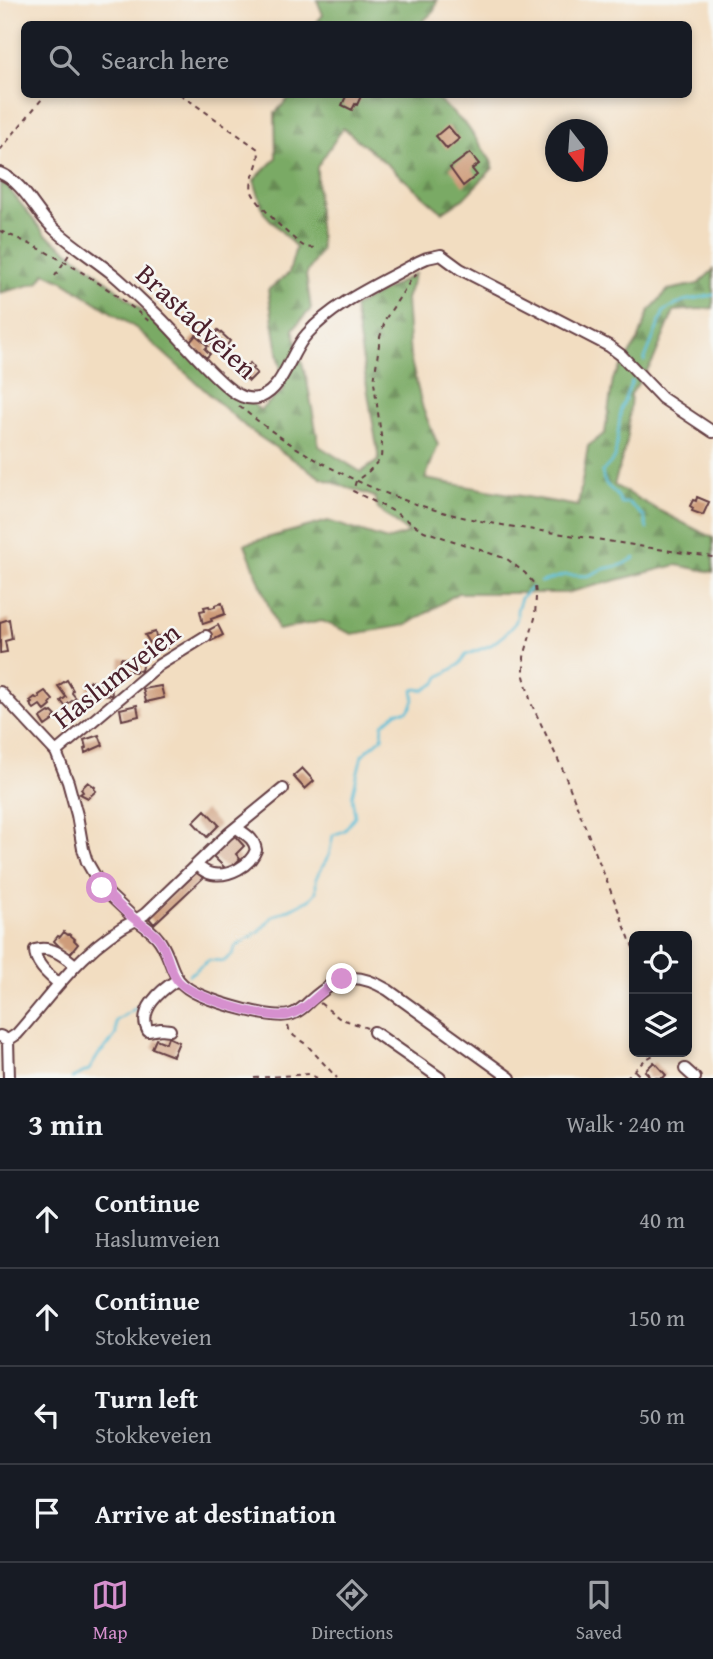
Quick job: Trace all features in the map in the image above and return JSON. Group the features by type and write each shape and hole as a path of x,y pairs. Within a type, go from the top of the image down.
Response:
{"street":[{"name":"Brastadveien","path":"0,173 17,183 56,231 115,276 165,322 231,390 243,397 254,399 271,391 277,385 295,349 322,318 418,262 441,255 460,269 608,346 621,355 662,398 713,432"},
{"name":"Haslumveien","path":"56,751 159,665 206,635"},
{"name":"Haslumveien","path":"0,692 56,751 68,782 87,862 102,888 158,938 177,980"},
{"path":"9,1078 4,1038 17,1034 75,965 109,936 145,914 283,789"},
{"path":"196,865 208,873 217,874 237,869 251,860 256,850 254,843 237,828"},
{"path":"59,984 38,962 35,950 47,948 61,954 75,965"},
{"path":"170,1030 148,1031 145,1023 155,996 177,980 208,998 269,1014 287,1015 298,1011 328,986 351,977 369,980 406,1002 510,1078"},
{"path":"374,1032 440,1078"},
{"path":"685,1069 695,1078"}],"path":[{"path":"0,150 43,98"},
{"path":"186,98 258,149 260,154 251,185 252,193 292,237 308,248 317,247"},
{"path":"0,231 75,267 115,294 156,327"},
{"path":"55,276 72,250"},
{"path":"424,270 411,281 386,318 380,337 374,382 382,443 381,458 356,481 353,491 424,531 507,559 535,585 535,618 524,657 524,676 531,703 562,768 629,937"},
{"path":"237,405 297,449 356,481 421,506 477,520 713,557"},
{"path":"314,998 339,1018 355,1022 374,1032"},
{"path":"287,1015 289,1030 293,1036 307,1045 337,1078"},
{"path":"626,1078 650,1057"},
{"path":"634,1071 642,1078"},
{"path":"254,1078 309,1074 317,1078"}],"green space":[{"path":"317,0 437,0 434,11 423,21 318,21 323,15"},
{"path":"289,98 436,98 467,126 493,168 463,199 442,212 343,128 317,167 321,250 306,275 311,309 293,329 307,381 319,446 361,472 379,460 354,307 415,274 406,299 410,357 423,409 438,445 425,479 578,506 588,446 605,433 613,379 638,341 649,311 668,290 698,284 713,270 713,308 674,311 653,361 631,394 627,441 614,485 713,538 713,572 676,565 566,593 458,593 407,625 352,634 322,621 278,630 245,544 328,521 387,540 409,533 378,509 375,497 321,478 248,429 137,329 63,281 45,273 38,283 0,293 0,183 5,184 45,234 94,270 260,410 284,390 268,290 289,273 296,247 264,213 254,180 276,158 275,113"}],"building":[{"path":"345,98 360,98 352,110 342,105"},
{"path":"448,126 459,139 447,149 436,136"},
{"path":"470,153 479,164 472,169 477,175 463,186 450,168"},
{"path":"218,330 230,341 222,352 211,343"},
{"path":"196,335 208,346 205,349 210,354 206,358 190,342"},
{"path":"250,363 257,373 249,381 246,378 244,380 238,375"},
{"path":"697,497 709,502 703,515 692,511 690,506"},
{"path":"222,603 225,614 203,624 200,611 205,610 204,607 215,607"},
{"path":"9,619 12,639 5,641 7,652 0,653 0,622"},
{"path":"218,625 223,635 211,641 207,631"},
{"path":"155,632 156,637 172,633 174,643 162,649 152,646 145,635"},
{"path":"121,658 143,661 141,671 119,669"},
{"path":"67,680 76,698 65,706 61,701 66,697 58,686"},
{"path":"89,681 111,685 112,695 87,692"},
{"path":"161,686 164,698 146,702 143,689"},
{"path":"45,691 53,700 51,706 45,711 40,705 34,709 30,701 40,697"},
{"path":"137,705 139,716 122,720 120,709"},
{"path":"49,712 56,716 45,726 40,718"},
{"path":"99,735 103,745 85,753 84,740"},
{"path":"302,768 314,781 305,789 293,776"},
{"path":"88,782 96,791 88,798 80,794"},
{"path":"205,810 219,825 207,837 193,822"},
{"path":"234,835 244,846 236,854 240,859 228,871 212,855"},
{"path":"197,872 203,878 154,924 148,917"},
{"path":"64,932 78,944 70,954 59,949 54,941"},
{"path":"168,1037 179,1042 173,1056 152,1048 156,1039 166,1043"},
{"path":"654,1062 666,1075 663,1078 646,1078 649,1075 645,1071"}],"waterway":[{"path":"644,361 664,311 683,301 713,295"},
{"path":"632,381 621,409 615,458 602,472 605,483 617,494 621,503 629,503 644,517 647,529"},
{"path":"541,582 565,575 588,576 635,558"},
{"path":"189,975 209,960 224,961 232,955 236,946 260,931 272,917 309,900 316,892 316,878 329,855 333,835 344,831 355,816 352,797 362,755 382,738 383,724 397,712 407,711 411,707 414,700 413,690 424,690 436,683 439,677 459,665 466,655 491,645 504,635 515,623 521,598 531,588"},
{"path":"72,1078 89,1070 110,1043 116,1034 116,1021 142,1004 156,983 169,979"}],"route":[{"path":"102,888 158,938 177,980 197,994 229,1005 287,1015 298,1011 328,986 342,979"}]}
